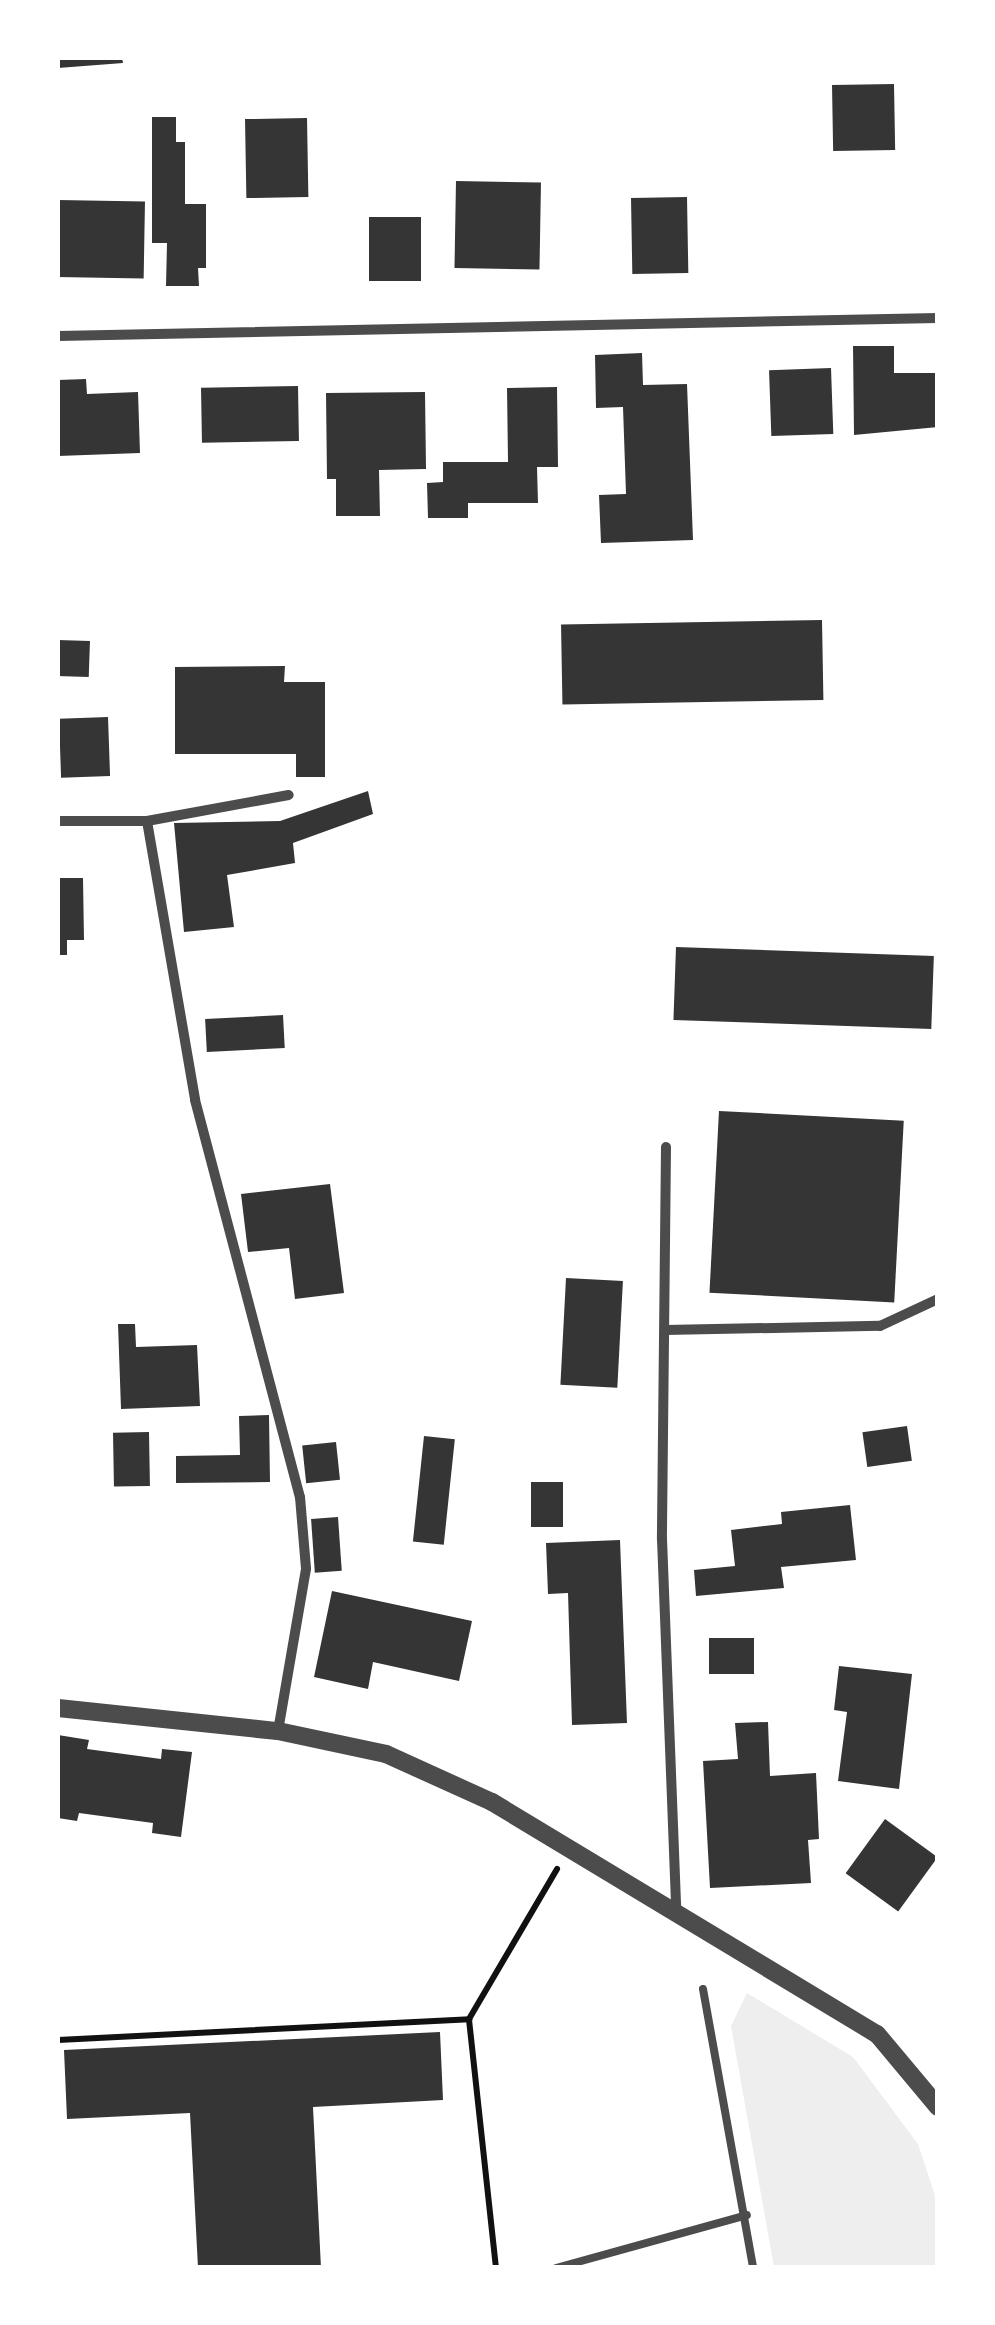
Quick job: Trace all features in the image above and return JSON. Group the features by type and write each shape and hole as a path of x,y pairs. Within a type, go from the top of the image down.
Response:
{"street":[{"path":"58,336 938,318"},
{"path":"58,821 146,821 289,795"},
{"path":"146,821 195,1100 300,1498 306,1569 278,1731"},
{"path":"666,1147 662,1539 676,1907"},
{"path":"666,1330 880,1326 938,1299"},
{"path":"58,1708 278,1731 386,1754 492,1802 676,1907 877,2034 938,2107"}],"lane":[{"path":"703,1989 747,2214 753,2268"},
{"path":"556,2268 747,2214"}],"path":[{"path":"496,2268 469,2019 570,1846"},
{"path":"58,2040 469,2019"}],"shaded area":[{"path":"747,1993 853,2057 918,2144 937,2202 937,2267 774,2267 731,2026"}],"building":[{"path":"58,58 122,58 123,63 58,68"},
{"path":"894,84 895,150 833,151 832,85"},
{"path":"152,117 176,117 176,142 185,142 185,204 206,204 206,268 198,268 199,286 166,286 167,243 152,243"},
{"path":"307,118 308,197 246,198 245,119"},
{"path":"456,181 541,182 539,269 454,268"},
{"path":"687,197 688,273 632,274 631,198"},
{"path":"58,200 145,202 144,279 58,277"},
{"path":"369,217 421,217 421,281 369,281"},
{"path":"853,346 894,346 894,373 938,373 938,427 854,435"},
{"path":"642,353 643,385 687,384 693,540 601,543 599,495 626,494 623,407 596,408 595,355"},
{"path":"831,368 833,434 771,436 769,370"},
{"path":"86,379 87,394 138,392 140,453 58,456 58,380"},
{"path":"298,386 299,441 202,443 201,388"},
{"path":"557,387 558,467 537,467 538,503 468,503 468,518 428,518 427,483 443,482 443,462 508,462 507,388"},
{"path":"425,392 426,469 379,470 380,516 336,516 336,479 327,479 326,393"},
{"path":"822,620 823,700 562,705 561,625"},
{"path":"58,640 90,641 89,677 58,676"},
{"path":"285,666 284,682 325,682 325,777 296,777 296,754 175,754 175,667"},
{"path":"108,717 110,776 61,778 59,719"},
{"path":"368,791 373,814 293,843 295,863 227,875 234,927 184,932 174,823 280,821"},
{"path":"58,878 83,878 84,940 67,940 67,955 58,955"},
{"path":"676,947 934,956 931,1029 673,1020"},
{"path":"283,1015 285,1048 207,1052 205,1019"},
{"path":"719,1111 904,1121 894,1302 709,1293"},
{"path":"330,1184 344,1293 295,1299 289,1248 248,1252 241,1194"},
{"path":"566,1278 623,1281 617,1388 560,1385"},
{"path":"118,1324 135,1324 136,1347 197,1345 200,1406 121,1409"},
{"path":"269,1415 270,1482 176,1483 176,1456 240,1455 239,1416"},
{"path":"907,1426 912,1461 867,1467 862,1432"},
{"path":"149,1432 150,1486 114,1487 113,1433"},
{"path":"424,1436 455,1439 444,1545 413,1541"},
{"path":"336,1442 340,1480 306,1483 302,1446"},
{"path":"531,1482 563,1482 563,1527 531,1527"},
{"path":"850,1505 856,1560 781,1567 784,1588 696,1596 694,1570 735,1566 731,1530 782,1524 781,1512"},
{"path":"338,1517 342,1571 315,1573 311,1519"},
{"path":"620,1540 627,1723 572,1725 568,1593 548,1594 546,1543"},
{"path":"332,1591 472,1621 459,1681 373,1662 368,1689 314,1677"},
{"path":"709,1638 754,1638 754,1674 709,1674"},
{"path":"839,1666 912,1674 899,1789 838,1781 847,1712 834,1710"},
{"path":"768,1722 770,1776 816,1773 819,1839 808,1840 811,1883 710,1888 703,1761 738,1759 735,1723"},
{"path":"58,1735 89,1740 87,1749 161,1759 162,1749 192,1752 181,1837 152,1833 153,1823 79,1813 77,1821 58,1818"},
{"path":"885,1819 938,1857 898,1911 846,1873"},
{"path":"440,2032 443,2100 313,2107 321,2268 198,2268 190,2113 67,2119 64,2050"}]}
